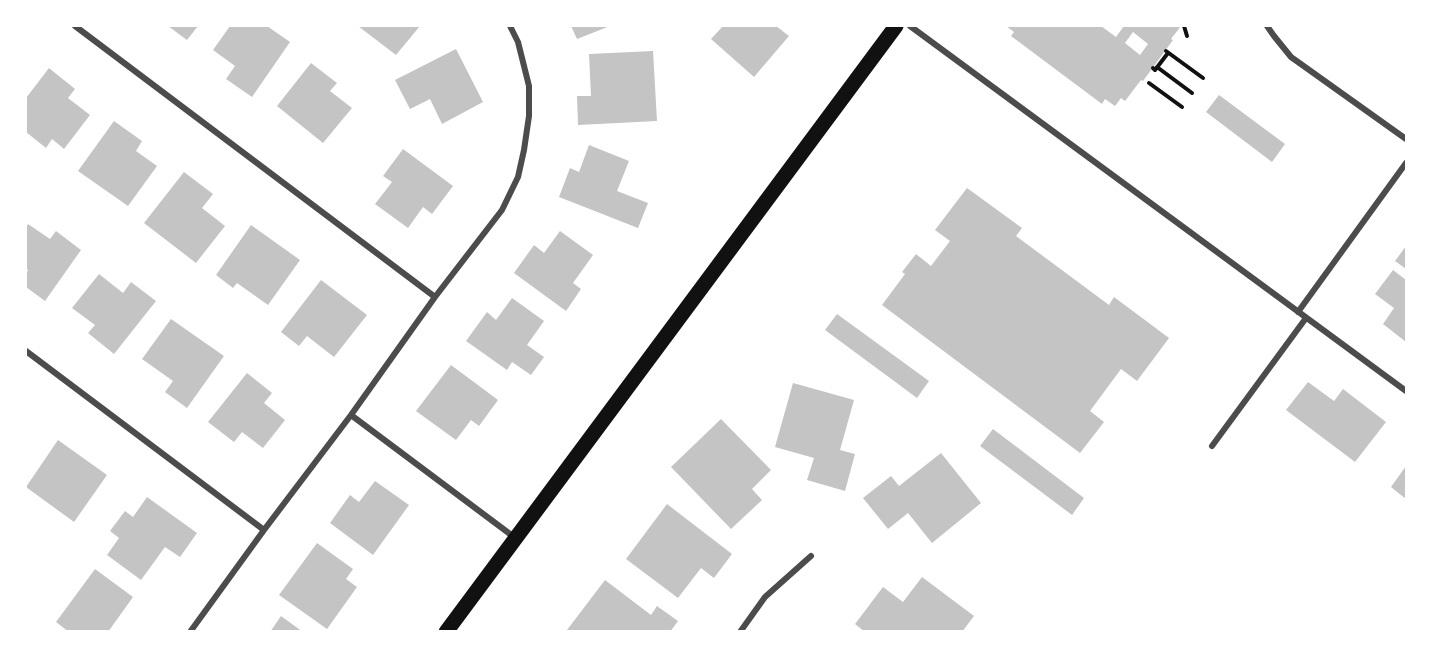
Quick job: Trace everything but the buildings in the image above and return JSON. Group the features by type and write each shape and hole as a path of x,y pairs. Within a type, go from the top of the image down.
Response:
{"main road":[{"path":"446,632 896,26"}],"street":[{"path":"75,26 435,297"},
{"path":"190,632 351,415 435,297 502,210 518,177 529,116 529,87 524,63 518,42 510,26"},
{"path":"910,26 1407,391"},
{"path":"1267,26 1291,57 1407,139"},
{"path":"1298,312 1407,163"},
{"path":"1212,446 1306,318"},
{"path":"26,351 264,530"},
{"path":"351,415 516,538"},
{"path":"740,632 765,597 811,556"}],"path":[{"path":"1184,26 1187,36"},
{"path":"1192,93 1155,68 1167,52 1203,78"},
{"path":"1149,83 1182,107"}]}
